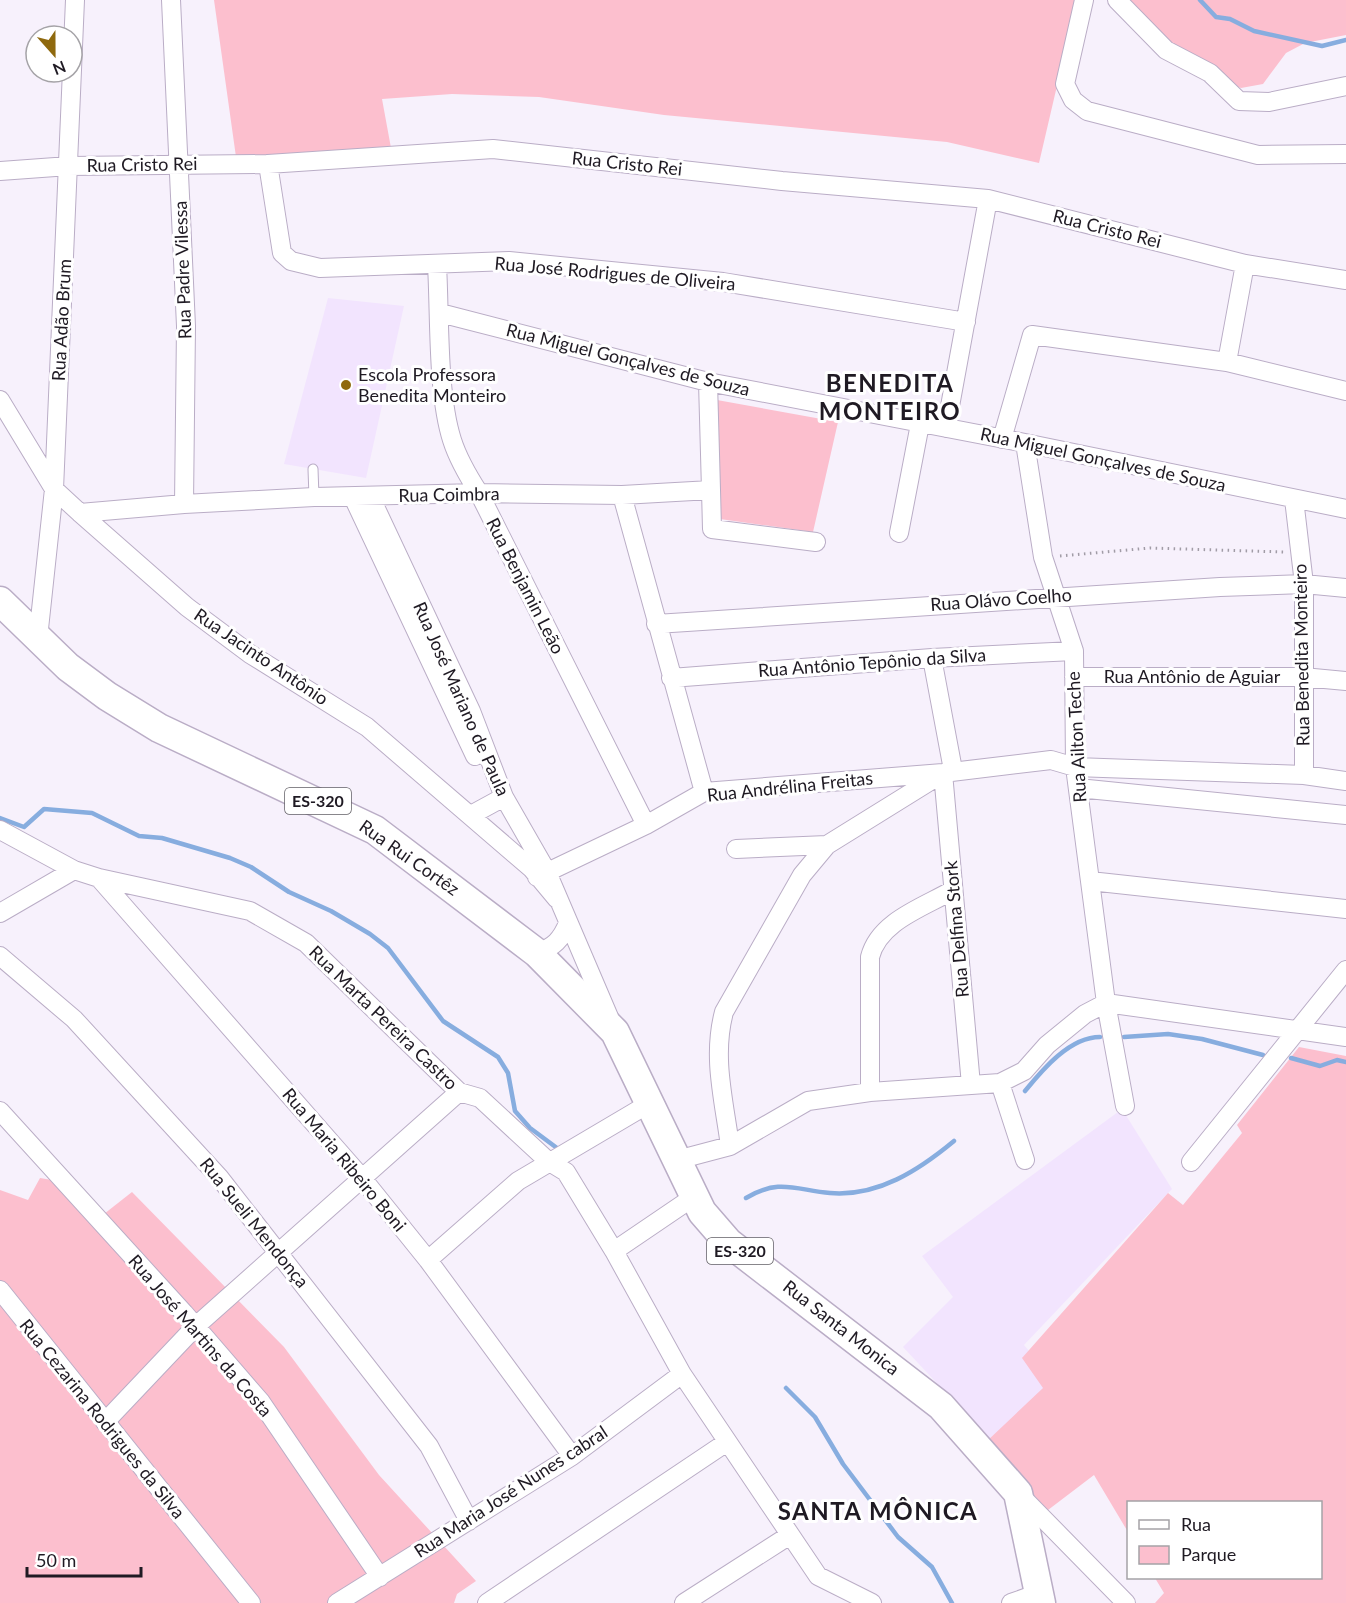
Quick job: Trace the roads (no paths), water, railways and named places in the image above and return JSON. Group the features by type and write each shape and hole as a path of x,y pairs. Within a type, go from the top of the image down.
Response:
{"main road":[{"name":"Rua Rui Cortêz","path":"0,601 68,667 107,696 159,728 375,830 537,953 615,1032"},
{"name":"Rua Santa Monica","path":"615,1032 702,1212 728,1242 941,1406 1018,1493 1040,1598"}],"street":[{"name":"Rua Adão Brum","path":"38,638 54,489 75,0"},
{"name":"Rua Padre Vilessa","path":"171,0 186,326 184,504"},
{"path":"1084,0 1065,84 1073,99 1088,111 1258,155 1346,154"},
{"path":"1117,0 1166,50 1210,73 1239,101 1269,102 1346,86"},
{"name":"Rua Cristo Rei","path":"0,171 69,166 179,163 268,164 493,149 782,181 988,199 1245,264 1346,280"},
{"name":"Rua José Rodrigues de Oliveira","path":"268,164 282,254 291,261 320,268 509,261 723,282 966,322"},
{"path":"946,428 988,199"},
{"path":"1227,362 1245,264"},
{"name":"Rua Benjamin Leão","path":"437,265 444,401 451,438 460,462 478,493 646,825"},
{"name":"Rua Miguel Gonçalves de Souza","path":"440,313 708,382 1025,443 1346,510"},
{"path":"1002,439 1032,335 1227,362 1346,391"},
{"path":"708,382 712,529 816,542"},
{"name":"Rua Jacinto Antônio","path":"0,400 54,489 80,513 187,607 250,654 367,727 539,873 557,899"},
{"path":"899,533 920,424"},
{"name":"Rua Ailton Teche","path":"1025,443 1043,557 1074,651 1075,767 1106,1003 1125,1106"},
{"name":"Rua Coimbra","path":"80,513 184,504 314,497 478,493 622,495 711,490"},
{"path":"622,495 704,792"},
{"name":"Rua José Mariano de Paula","path":"361,497 465,714 499,799 539,873"},
{"name":"Rua Benedita Monteiro","path":"1294,499 1304,584 1304,775"},
{"name":"Rua Olávo Coelho","path":"656,624 1056,596 1304,584 1346,588"},
{"name":"Rua Antônio Tepônio da Silva","path":"671,678 932,658 1074,651"},
{"path":"730,1146 717,1061 717,1036 724,1012 802,875 827,845 948,772 932,658"},
{"name":"Rua Antônio de Aguiar","path":"1074,677 1303,677 1346,681"},
{"name":"Rua Andrélina Freitas","path":"539,873 646,825 704,792 948,772 1051,760 1075,767 1304,775 1346,781"},
{"name":"Rua Delfina Stork","path":"948,772 953,890 971,1084"},
{"path":"1078,788 1346,815"},
{"path":"471,815 499,799"},
{"name":"Rua Marta Pereira Castro","path":"0,830 74,870 99,878 250,910 306,943 459,1092 480,1098 548,1161 566,1172 614,1251 682,1374 818,1576 872,1603"},
{"path":"736,849 827,845"},
{"path":"0,913 74,870"},
{"name":"Rua Maria Ribeiro Boni","path":"99,878 362,1179 428,1260 572,1456"},
{"path":"1090,881 1346,909"},
{"path":"870,1092 870,957 873,945 888,927 953,890"},
{"name":"Rua Santa Monica","path":"557,899 615,1032"},
{"path":"537,953 552,947 563,937 568,923"},
{"name":"Rua Sueli Mendonça","path":"0,956 74,1019 219,1177 429,1446 469,1521"},
{"path":"1191,1162 1346,970"},
{"path":"677,1160 730,1146 808,1101 870,1092 1000,1083 1024,1071 1047,1045 1085,1014 1106,1003 1346,1037"},
{"path":"1000,1083 1025,1160"},
{"path":"105,1422 195,1326 280,1254 459,1092"},
{"path":"428,1260 518,1181 548,1161 650,1103"},
{"name":"Rua José Martins da Costa","path":"0,1111 261,1402 380,1577"},
{"path":"614,1251 694,1196"},
{"name":"Rua Cezarina Rodrigues da Silva","path":"0,1290 251,1603"},
{"name":"Rua Maria José Nunes cabral","path":"337,1603 572,1456 682,1374"},
{"path":"487,1603 728,1442"},
{"path":"1018,1493 1126,1603"},
{"path":"684,1603 790,1535"},
{"path":"1011,1603 1040,1598"}],"lane":[{"path":"313,468 314,497"}],"waterway":[{"path":"1200,0 1216,17 1230,19 1254,31 1322,46 1346,40"},
{"path":"0,818 24,827 44,809 92,813 139,836 162,838 230,858 251,867 289,892 331,911 370,934 388,948 443,1021 498,1057 508,1073 515,1111 530,1128 561,1151"},
{"path":"1124,1037 1168,1034 1202,1039 1263,1055"},
{"path":"1025,1091 1040,1073 1068,1048 1089,1038 1100,1037"},
{"path":"1291,1058 1320,1066 1337,1060 1346,1062"},
{"path":"746,1198 768,1188 778,1187 830,1193 865,1191 912,1171 954,1141"},
{"path":"786,1388 815,1417 843,1464 898,1537 932,1567 952,1603"}],"place":[{"name":"Escola Professora Benedita Monteiro","path":"346,385"}],"district":[{"name":"BENEDITA MONTEIRO","path":"890,398"},
{"name":"SANTA MÔNICA","path":"878,1512"}]}
